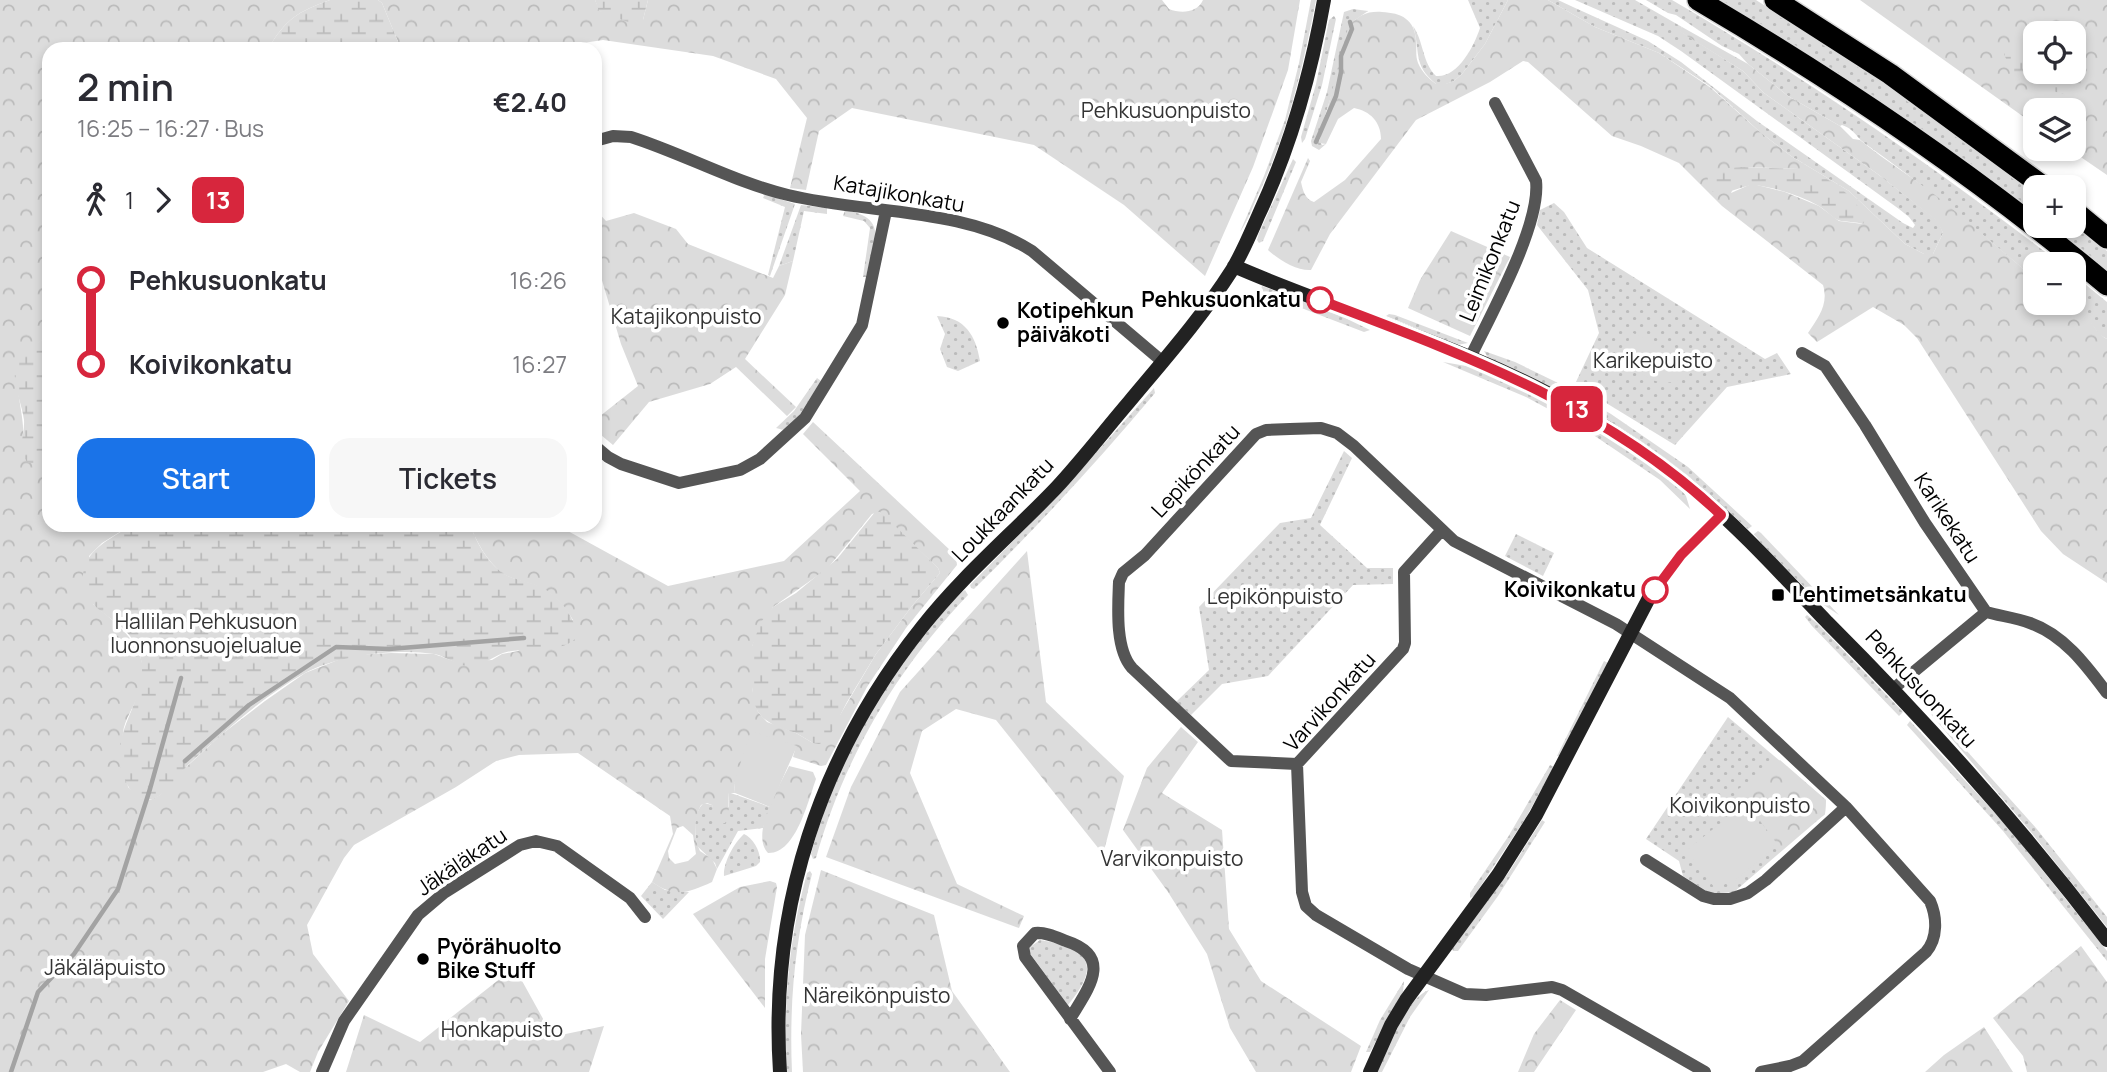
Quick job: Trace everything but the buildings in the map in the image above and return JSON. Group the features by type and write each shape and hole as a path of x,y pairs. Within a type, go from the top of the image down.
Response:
{"highway":[{"path":"1698,0 1869,107 1983,187 2107,285"},
{"path":"1775,0 1890,75 2028,175"},
{"path":"2086,221 2107,238"}],"street":[{"name":"Loukkaankatu","path":"780,1072 778,1007 782,960 798,872 819,805 840,754 860,715 931,616 1058,486 1163,362 1234,266 1272,187 1288,145 1311,66 1324,0"},
{"name":"Leimikonkatu","path":"1470,358 1513,268 1537,194 1535,180 1495,103"},
{"name":"Katajikonkatu","path":"602,139 613,136 631,137 779,192 939,219 985,229 1016,241 1032,251 1163,362"},
{"path":"602,452 621,464 666,481 679,483 694,482 740,470 760,460 805,418 861,328 886,211"},
{"name":"Pehkusuonkatu","path":"1234,266 1470,358 1553,396 1611,430 1674,474 1721,515 1893,688 2009,818 2107,940"},
{"name":"Karikekatu","path":"1802,353 1825,366 1925,523 1986,612"},
{"name":"Lepikönkatu","path":"1297,764 1231,761 1132,668 1121,649 1120,578 1251,440 1266,430 1321,429 1337,433 1354,446 1441,531 1470,550 1631,633"},
{"path":"1370,1072 1391,1026 1423,976 1498,875 1536,815 1650,596 1671,566 1721,515"},
{"name":"Varvikonkatu","path":"1423,976 1353,939 1306,906 1303,892 1297,764 1403,649 1404,572 1441,531"},
{"path":"1893,688 1986,612 2030,623 2047,631 2063,642 2107,693"},
{"path":"1631,633 1730,698 1846,807 1930,901 1935,918 1932,944 1803,1060 1790,1066 1761,1072"},
{"path":"1646,860 1703,896 1730,899 1748,893 1766,880 1846,807"},
{"name":"Jäkäläkatu","path":"322,1072 344,1021 418,915 444,893 520,845 536,841 557,846 620,890 638,905 645,916"},
{"path":"1070,1019 1093,979 1094,964 1087,952 1077,944 1035,933 1023,946 1025,957 1070,1019 1110,1072"},
{"path":"1423,976 1472,996 1552,987 1562,990 1705,1072"}],"green space":[{"name":"Jäkäläpuisto","path":"0,0 330,0 293,18 273,42 42,42 42,340 26,352 20,359 18,368 23,434 42,452 42,532 120,532 102,543 89,556 93,604 124,631 139,653 142,665 143,678 125,723 123,740 128,787 140,798 150,800 160,795 222,734 305,673 355,655 434,654 456,662 492,660 502,654 518,651 573,620 548,592 501,572 482,550 473,532 570,532 668,586 784,561 860,491 803,434 813,422 956,557 957,565 906,628 867,687 826,765 821,766 793,757 796,746 734,783 735,793 728,793 729,817 725,823 717,824 712,805 701,805 695,834 700,851 712,859 717,869 712,882 696,889 675,892 652,882 673,834 670,816 578,753 519,755 496,761 354,845 307,925 313,954 349,1001 318,1052 310,1072 300,1072 286,1064 263,1072 0,1072","holes":["879,512 938,568 940,573 876,654 840,715 813,743 767,722 758,712 752,689 752,646 773,607 827,569 872,514","683,826 693,835 696,854 688,861 675,864 669,858 668,851 677,828"]},
{"path":"330,0 378,0 382,3 398,42 273,42 287,23 309,8"},
{"name":"Pehkusuonpuisto","path":"378,0 595,0 600,11 643,20 648,0 1162,0 1169,9 1183,12 1197,8 1203,0 1300,0 1288,70 1253,167 1205,276 1124,205 1034,145 852,108 819,131 806,190 790,188 807,118 776,79 713,56 603,40 398,42 382,3"},
{"path":"595,0 648,0 643,20 628,22 599,11"},
{"path":"1311,0 1316,0 1300,74 1286,122 1269,170 1240,232 1285,120"},
{"path":"1468,0 1508,0 1485,44 1462,74 1454,81 1436,84 1420,64 1413,26 1431,70 1436,76 1451,72 1464,60 1480,28"},
{"path":"1508,0 1548,0 1595,27 1659,53 1711,88 1791,156 1849,191 1905,244 1924,254 1933,254 1943,233 1937,221 1879,175 1764,93 1743,71 1679,31 1682,27 1748,64 1788,96 1840,126 1853,139 1860,140 1934,194 2023,269 2023,315 2086,315 2097,331 2107,339 2107,583 2063,554 2041,531 1917,338 1904,325 1873,307 1817,342 1808,333 1824,305 1823,285 1722,206 1679,163 1612,136 1528,62 1523,61 1490,82 1416,120 1330,234 1311,270 1288,264 1268,250 1308,158 1310,161 1301,182 1306,197 1314,202 1345,180 1381,139 1379,127 1373,118 1354,108 1338,119 1326,144 1319,143 1348,27 1352,23 1372,12 1401,16 1413,27 1418,63 1426,75 1436,84 1445,84 1462,74 1485,44","holes":["1744,167 1798,169 1863,224 1839,221 1819,206 1785,192 1757,185 1749,185 1731,193"]},
{"path":"1548,0 1558,0 1648,41 1681,62 1757,121 1913,228 1915,225 1899,209 1681,51 1658,36 1575,0 1635,0 1682,27 1680,31 1743,71 1764,93 1938,221 1943,233 1933,254 1924,254 1905,244 1849,191 1791,156 1711,87 1659,53 1595,27"},
{"path":"1646,0 1672,0 1773,61 1919,159 2045,252 2023,252 2023,269 1850,129 1788,96 1739,54 1722,46 1676,15"},
{"path":"1721,0 1756,0 1884,82 2023,184 2023,205 1881,102"},
{"path":"1860,0 2107,0 2107,175 2086,161 2086,98 2023,98 2023,116"},
{"path":"1353,9 1368,11 1355,20 1318,138 1322,145 1326,144 1319,150 1312,146 1311,141 1327,92 1344,12"},
{"path":"1334,16 1336,19 1322,85 1302,143 1301,137 1316,84 1329,20"},
{"path":"2011,48 2023,48 2023,81 2012,73 2004,54"},
{"path":"2031,84 2084,84 2065,94"},
{"path":"1293,159 1296,162 1263,241 1259,243 1259,233"},
{"path":"1717,169 1798,169 1818,175 1847,194 1865,220 1863,224 1841,221 1812,202 1771,188 1749,185 1718,193 1708,186 1708,176"},
{"path":"765,194 795,204 770,276 768,275 785,207 763,198"},
{"name":"Karikepuisto","path":"1554,203 1564,212 1587,248 1765,359 1777,353 1791,374 1727,387 1675,445 1575,384 1599,333 1588,290 1537,225 1540,210"},
{"path":"801,205 827,208 827,214 804,211 793,261 779,266"},
{"path":"845,210 869,219 874,226 875,243 866,277 863,277 870,228 864,221 843,216"},
{"name":"Katajikonpuisto","path":"634,213 676,229 688,244 773,278 779,266 793,261 785,295 745,359 796,407 787,416 736,367 710,384 649,402 613,445 602,436 602,414 638,386 621,344 602,280 602,217 606,221"},
{"path":"1451,231 1510,257 1470,336 1408,308 1420,280"},
{"path":"2086,234 2107,251 2107,271 2086,252 2066,238 2086,238"},
{"path":"2086,285 2107,302 2107,339 2100,335 2084,315"},
{"path":"1262,286 1370,330 1364,332 1260,292"},
{"path":"1389,314 1468,343 1457,345 1386,316"},
{"path":"937,316 955,320 968,330 976,344 980,361 958,371 947,367 940,349 945,334"},
{"path":"1631,332 1698,366 1676,381 1665,383 1646,377 1638,370 1629,352"},
{"path":"42,340 42,457 34,463 28,463 22,452 24,420 15,372 18,360"},
{"path":"1484,351 1515,362 1556,382 1611,414 1688,467 1752,526 1748,529 1689,478 1626,432 1559,392 1488,358"},
{"path":"1443,362 1472,367 1525,390 1583,421 1680,488 1690,509 1660,480 1580,426 1526,397"},
{"path":"817,378 821,381 799,416 784,430 776,428 794,411"},
{"path":"1154,388 1155,393 1067,493 974,589 971,588 970,585 1061,492"},
{"name":"Lepikönpuisto","path":"1344,451 1352,458 1320,525 1367,568 1393,568 1393,584 1353,585 1268,676 1222,684 1191,715 1176,702 1209,670 1199,607 1280,523 1311,518"},
{"path":"875,512 886,517 940,573 876,654 827,741 813,743 796,733 775,726 758,712 753,700 752,646 761,622 773,607 796,593 837,559"},
{"path":"1758,531 1839,615 1818,601 1762,544 1754,534"},
{"name":"Hallilan Pehkusuon luonnonsuojelualue","path":"121,532 473,532 482,550 500,571 541,587 566,608 574,623 575,639 551,649 503,653 474,666 465,666 434,654 403,652 351,657 319,667 289,682 244,716 188,765 163,793 152,799 142,799 128,786 120,758 126,723 139,690 142,672 140,655 130,636 92,603 83,582 87,562 106,542"},
{"path":"1516,534 1554,553 1543,576 1505,556"},
{"path":"1027,551 1046,702 1124,776 1103,854 996,720 956,709 922,731 910,773 957,884 1024,916 1019,928 826,857 851,787 900,692"},
{"path":"965,590 968,595 918,654 876,717 841,785 816,858 813,859 811,854 831,792 859,733 912,651 956,597"},
{"path":"1807,615 1903,712 1899,716 1812,626 1805,617"},
{"path":"1604,661 1608,663 1560,756 1557,756"},
{"path":"1931,711 2036,828 2107,917 2107,927 1929,712"},
{"name":"Koivikonpuisto","path":"1728,717 1826,800 1825,814 1734,892 1711,894 1683,876 1679,861 1646,839"},
{"path":"1910,721 2008,827 2107,951 2107,961 2003,831 1907,725"},
{"name":"Varvikonpuisto","path":"1181,727 1198,742 1162,793 1222,830 1229,929 1261,981 1361,1046 1351,1072 1256,1072 1230,1028 1207,954 1168,892 1123,830 1147,768"},
{"path":"751,731 797,746 770,807 735,793 734,783"},
{"path":"1780,760 1826,800 1825,814 1781,849 1737,790"},
{"path":"1550,765 1554,767 1525,819 1474,896 1470,898 1470,893 1508,837"},
{"path":"789,766 813,772 816,779 800,825 793,836 778,851 768,853 763,845 764,823"},
{"path":"728,792 770,807 763,828 738,831 717,869 715,863 697,846 696,817 704,803 712,805 715,812 729,807"},
{"path":"1743,805 1775,847 1733,882 1714,887 1687,850"},
{"path":"1542,820 1545,822 1498,896 1458,951 1453,951 1452,949 1509,872"},
{"path":"744,834 756,846 760,862 756,866 724,876 730,853"},
{"name":"Näreikönpuisto","path":"821,870 934,915 952,991 1010,1072 803,1072 801,1034 805,935"},
{"path":"810,871 812,874 794,972 792,1072 787,1072 789,971 801,898 807,873"},
{"path":"770,881 776,883 777,887 765,959 765,1008 693,914 740,887"},
{"path":"652,882 665,890 689,892 663,919 641,896"},
{"path":"1040,940 1070,948 1085,960 1085,979 1068,1005 1029,952 1030,947"},
{"path":"2081,946 2107,982 2107,1072 2027,1072 2023,1056 1993,1018"},
{"name":"Honkapuisto","path":"511,970 516,970 552,1035 604,1026 589,1072 346,1072 364,1015 420,1042"},
{"path":"1404,981 1403,992 1370,1052 1366,1052 1380,1020"},
{"path":"1429,990 1410,1017 1382,1072 1377,1072 1391,1038 1405,1014 1412,1003"},
{"path":"1560,1000 1576,1010 1534,1072 1518,1072 1534,1034"},
{"path":"1984,1027 2013,1072 1925,1072 1944,1055"}],"waterway":[{"path":"1316,142 1336,96 1341,56 1352,29 1350,22"},
{"path":"185,761 249,705 336,647 389,649 524,638"},
{"path":"11,1072 38,992 74,954 118,889 181,678"}],"bus line":[{"name":"13","path":"1320,300 1470,358 1553,396 1639,448 1690,487 1721,515 1671,566 1655,590"}],"place":[{"name":"Pehkusuonkatu","path":"1320,300"},
{"name":"Kotipehkun päiväkoti","path":"1003,323"},
{"name":"Koivikonkatu","path":"1655,590"},
{"name":"Lehtimetsänkatu","path":"1778,595"},
{"name":"Pyörähuolto Bike Stuff","path":"423,959"}]}
